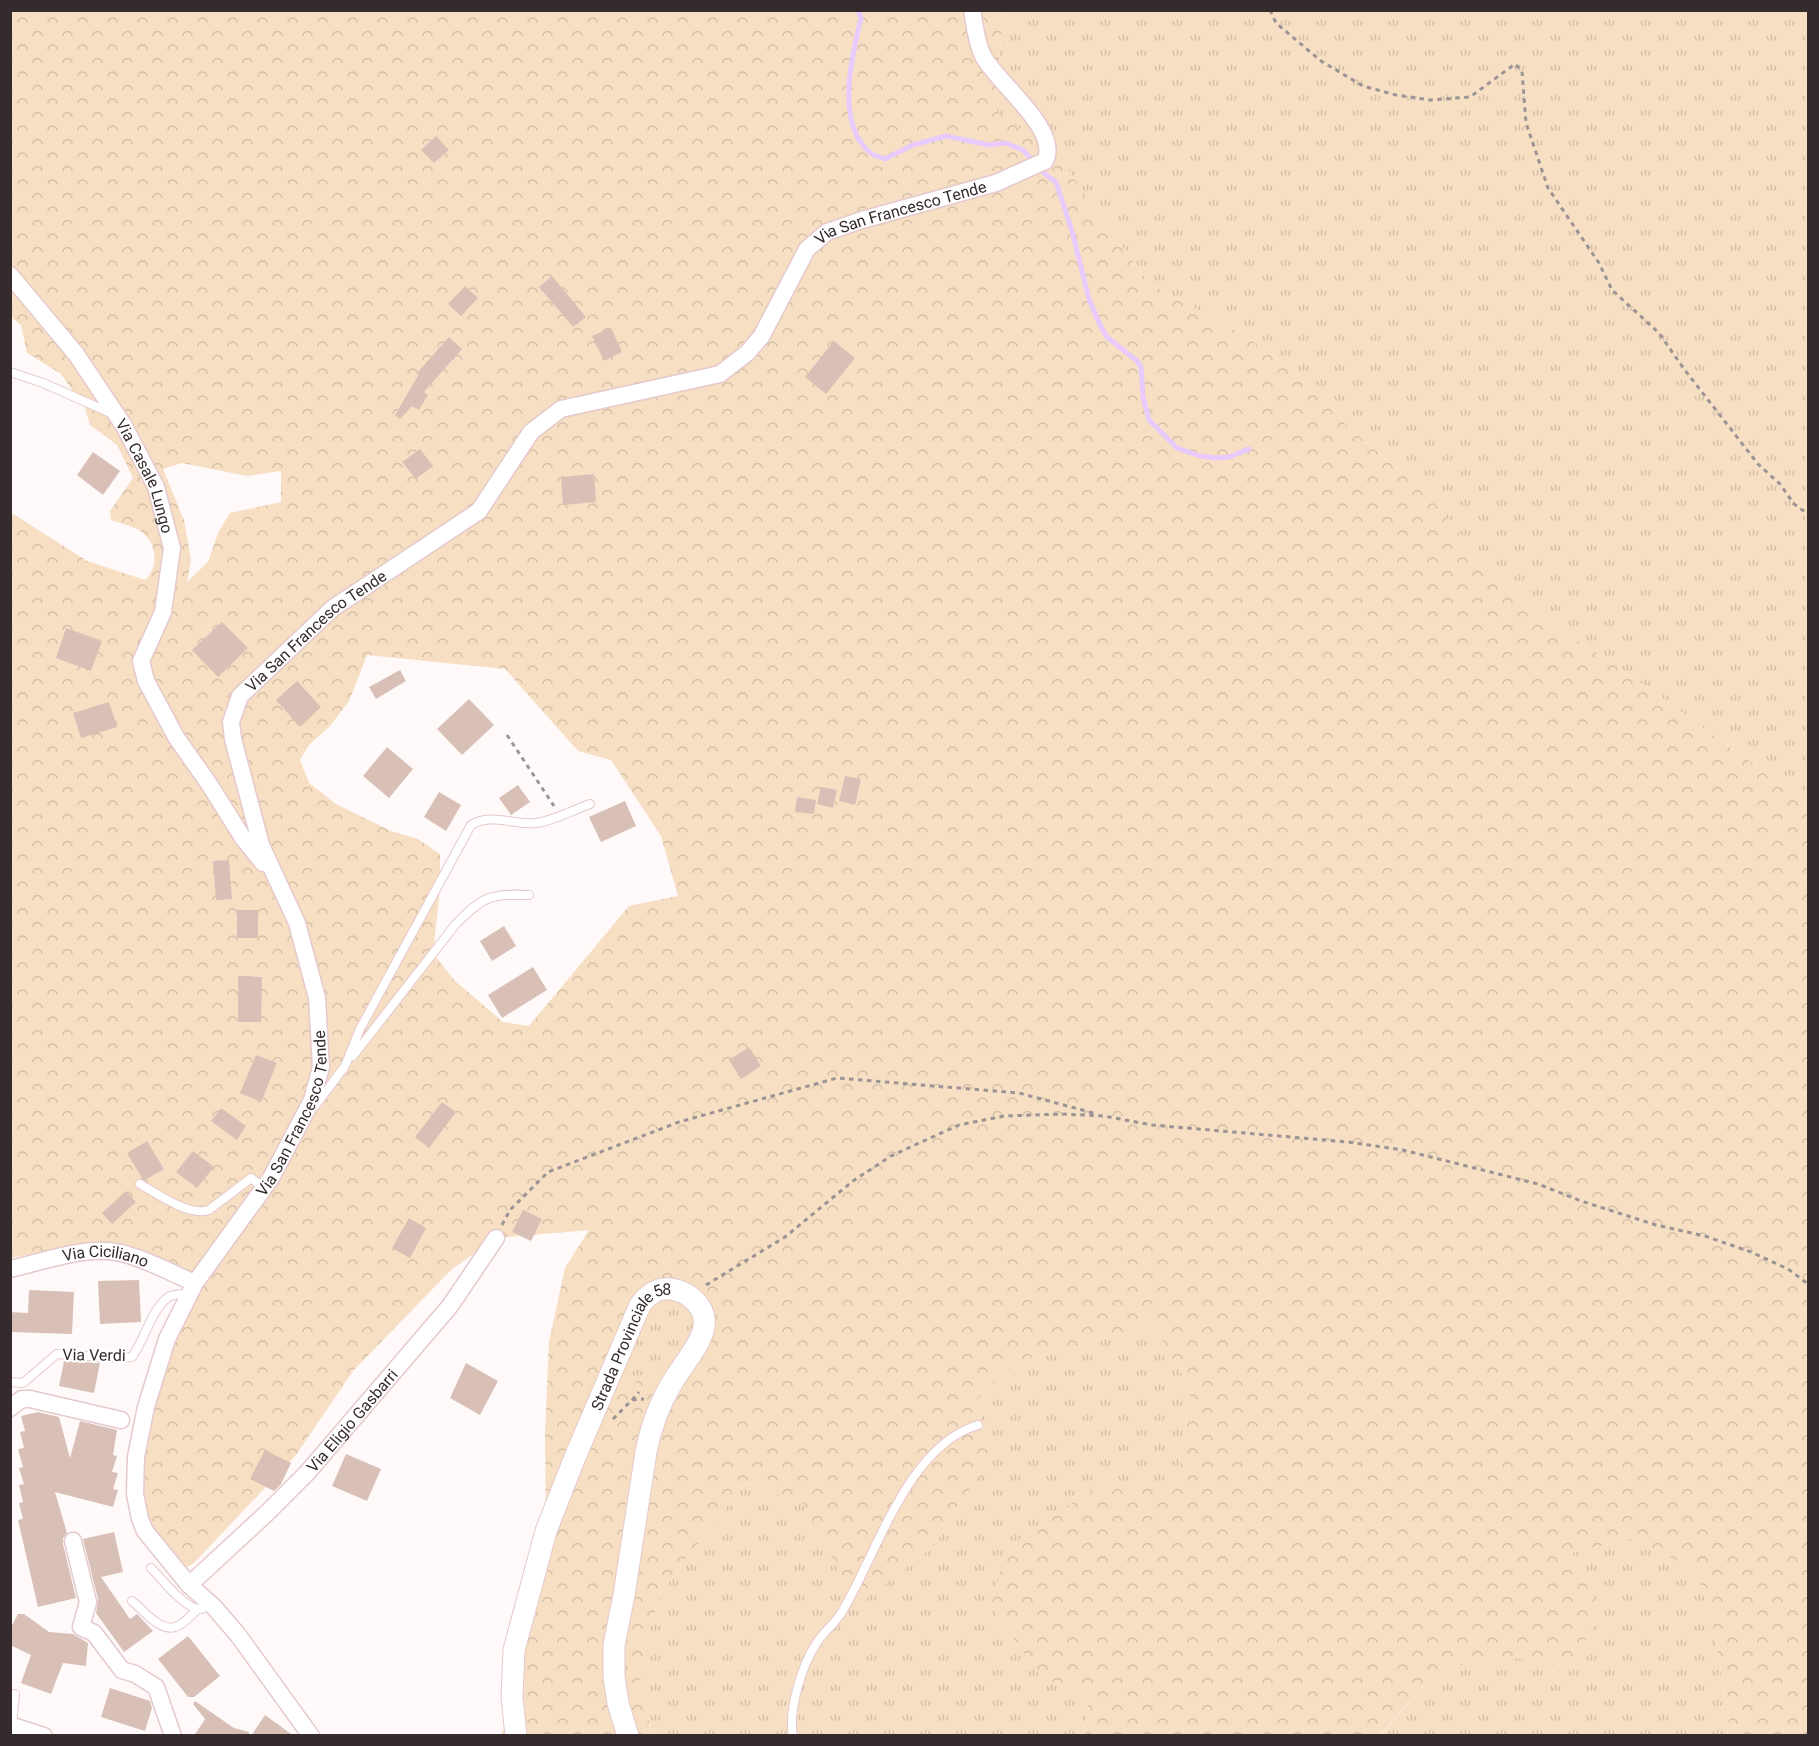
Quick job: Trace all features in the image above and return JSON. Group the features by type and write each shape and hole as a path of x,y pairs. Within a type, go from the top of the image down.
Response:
{"street":[{"name":"Via San Francesco Tende","path":"311,1736 238,1635 214,1607 189,1585 145,1531 138,1511 134,1470 146,1407 167,1339 192,1289 271,1178 312,1100 321,1066 317,999 297,923 261,845 233,739 231,722 240,696 333,608 479,511 531,432 561,409 720,374 747,353 761,337 807,249 827,232 862,219 996,183 1045,161 1048,153 1047,142 1041,129 1033,116 1003,83 983,56 978,44 972,10"},
{"name":"Via Casale Lungo","path":"10,275 76,354 117,416 156,487 172,548 163,612 141,661 146,681 176,737 243,838 280,884"},
{"name":"Via Eligio Gasbarri","path":"189,1585 267,1514 307,1473 450,1306 496,1238"},
{"name":"Via Ciciliano","path":"10,1269 67,1255 98,1251 120,1253 137,1258 192,1289"},
{"name":"Strada Provinciale 58","path":"516,1736 512,1696 514,1650 546,1531 640,1305 648,1295 658,1289 670,1288 690,1296 701,1310 705,1326 663,1398 648,1442 614,1645 614,1677 618,1703 628,1736"},
{"path":"10,1408 22,1399 30,1399 121,1420"},
{"path":"73,1540 88,1602 81,1627 94,1633 122,1670 135,1674 156,1687 173,1736"},
{"path":"11,1725 44,1736"}],"lane":[{"path":"10,372 43,383 117,416"},
{"path":"345,1066 360,1029 471,825 488,819 519,824 538,823 590,804"},
{"path":"298,1127 455,924 486,899 503,894 529,896"},
{"path":"140,1184 192,1212 202,1213 251,1178 264,1188"},
{"name":"Via Verdi","path":"10,1382 23,1383 57,1354 132,1357 158,1309 167,1298 192,1289"},
{"path":"793,1736 790,1724 810,1654 842,1612 893,1511 927,1459 960,1431 978,1425"},
{"path":"151,1568 184,1602 197,1610"},
{"path":"132,1601 161,1625 170,1628 177,1627 197,1610 214,1607"},
{"path":"11,1725 15,1694"}],"path":[{"path":"1270,10 1276,23 1330,67 1363,86 1396,95 1430,100 1470,97 1515,64 1521,71 1526,123 1548,188 1599,263 1612,290 1659,333 1758,464 1780,484 1794,504 1809,514"},
{"path":"507,735 560,815"},
{"path":"496,1238 510,1210 548,1172 679,1122 837,1078 1019,1093 1104,1116 1152,1125 1348,1142 1404,1150 1538,1184 1581,1201 1656,1225 1705,1236 1751,1252 1788,1269 1809,1284"},
{"path":"690,1296 739,1263 785,1237 853,1181 891,1156 959,1125 1004,1116 1062,1114 1104,1116"},
{"path":"608,1424 639,1392"},
{"path":"632,1400 663,1398"}],"green space":[{"path":"11,11 1004,11 994,109 1063,162 1150,284 1241,333 1316,387 1346,425 1428,495 1513,598 1637,680 1759,768 1808,808 1808,1735 1727,1735 1729,1715 1709,1608 1696,1571 1634,1538 1570,1553 1600,1612 1572,1668 1510,1657 1438,1669 1380,1735 1085,1735 1089,1698 1041,1677 990,1605 1008,1547 1091,1490 1177,1483 1191,1389 1153,1325 1016,1363 978,1398 991,1467 962,1498 934,1546 857,1606 803,1503 745,1483 662,1590 647,1638 640,1684 652,1735 501,1735 513,1710 546,1531 545,1434 549,1342 565,1268 589,1230 496,1238 452,1269 353,1371 296,1455 193,1564 178,1571 140,1519 146,1407 195,1283 184,1267 122,1246 88,1242 11,1258 10,512 87,561 145,580 153,568 154,554 150,541 139,530 111,520 110,511 133,478 117,445 90,425 85,408 61,374 27,353 21,325 11,317","holes":["182,463 247,476 281,471 281,502 230,513 218,533 208,562 187,582 191,560 184,520 163,469","367,655 505,669 578,751 611,760 661,836 678,896 629,906 529,1026 503,1022 454,980 433,953 440,889 440,854 418,839 391,831 336,804 309,783 300,760 309,745 330,726 349,701","678,1298 692,1311 695,1319 693,1337 667,1379 641,1375 632,1387 615,1382 646,1313 661,1299"]},
{"path":"1004,11 1808,11 1808,808 1759,768 1637,680 1513,598 1428,495 1346,425 1316,387 1241,333 1150,284 1110,231 994,109"},
{"path":"678,1298 689,1309 696,1326 695,1332 667,1379 641,1375 633,1387 614,1383 646,1313 661,1299"},
{"path":"1153,1325 1191,1389 1177,1484 1091,1490 1041,1677 1089,1698 1085,1735 652,1735 640,1684 647,1638 662,1590 745,1483 803,1502 857,1605 934,1546 962,1498 991,1467 978,1398 1016,1363"},
{"path":"1634,1538 1696,1570 1709,1608 1729,1715 1727,1735 1380,1736 1438,1669 1510,1657 1572,1668 1600,1612 1570,1553"}],"building":[{"path":"436,136 449,150 434,163 421,150"},
{"path":"552,276 586,317 573,327 539,287"},
{"path":"465,286 478,298 461,316 448,304"},
{"path":"611,328 622,352 604,361 592,336"},
{"path":"449,337 462,349 424,392 428,395 419,410 412,406 400,419 395,415 419,374 417,373"},
{"path":"834,341 855,358 826,394 805,377"},
{"path":"420,449 433,466 416,479 402,462"},
{"path":"93,452 120,471 103,495 77,475"},
{"path":"594,474 596,502 563,505 561,477"},
{"path":"222,622 248,648 218,677 192,650"},
{"path":"66,628 102,641 91,671 56,658"},
{"path":"400,670 406,681 376,699 369,687"},
{"path":"297,681 321,707 300,727 276,700"},
{"path":"469,699 494,725 462,755 437,729"},
{"path":"109,702 117,727 81,738 73,713"},
{"path":"387,747 413,769 389,798 363,776"},
{"path":"845,776 861,779 855,805 839,801"},
{"path":"518,785 530,802 511,815 499,798"},
{"path":"821,787 837,790 833,808 817,804"},
{"path":"439,792 461,805 446,831 424,817"},
{"path":"797,797 816,800 814,814 795,812"},
{"path":"625,801 636,826 601,842 589,817"},
{"path":"229,860 232,899 216,900 213,861"},
{"path":"237,910 258,910 258,938 237,938"},
{"path":"504,926 516,946 492,961 480,941"},
{"path":"533,967 547,990 502,1018 488,995"},
{"path":"238,976 262,977 261,1022 238,1022"},
{"path":"749,1047 761,1066 741,1079 729,1060"},
{"path":"256,1055 277,1063 261,1102 240,1093"},
{"path":"442,1102 456,1112 429,1148 415,1137"},
{"path":"221,1108 246,1126 237,1140 211,1121"},
{"path":"147,1141 164,1169 145,1180 127,1153"},
{"path":"193,1151 214,1167 197,1188 176,1172"},
{"path":"126,1191 136,1202 112,1224 102,1213"},
{"path":"523,1210 542,1219 531,1241 512,1232"},
{"path":"409,1218 426,1228 410,1258 392,1248"},
{"path":"139,1280 141,1322 100,1324 98,1281"},
{"path":"29,1290 74,1292 72,1334 10,1332 10,1312 28,1313"},
{"path":"64,1361 100,1363 94,1393 59,1386"},
{"path":"466,1363 498,1381 480,1415 450,1398"},
{"path":"38,1412 59,1417 70,1458 80,1421 117,1430 113,1455 117,1456 112,1472 118,1473 113,1489 118,1490 113,1507 55,1492 67,1533 63,1538 63,1544 76,1598 38,1607 18,1520 23,1519 19,1503 23,1502 19,1485 24,1484 19,1468 23,1467 18,1449 24,1448 20,1432 25,1431 21,1416"},
{"path":"265,1450 291,1463 281,1484 274,1491 250,1479"},
{"path":"346,1454 381,1469 367,1501 332,1486"},
{"path":"114,1532 123,1572 101,1577 130,1619 137,1614 153,1631 124,1652 96,1613 98,1599 83,1539"},
{"path":"18,1614 24,1614 49,1632 73,1634 88,1643 86,1666 63,1663 51,1694 21,1683 31,1655 10,1645 10,1629"},
{"path":"188,1636 220,1676 194,1697 188,1697 158,1659"},
{"path":"110,1688 150,1701 152,1708 145,1731 101,1717"},
{"path":"195,1701 234,1728 249,1732 249,1736 194,1736 205,1719 193,1704"},
{"path":"265,1715 294,1736 251,1736"}],"waterway":[{"path":"858,10 861,18 851,70 849,108 860,142 872,154 885,159 913,145 946,136 989,145 1005,143 1023,150 1046,175 1056,182 1072,231 1089,299 1107,337 1137,361 1141,367 1143,397 1149,420 1177,448 1200,456 1229,457 1249,449"}]}
